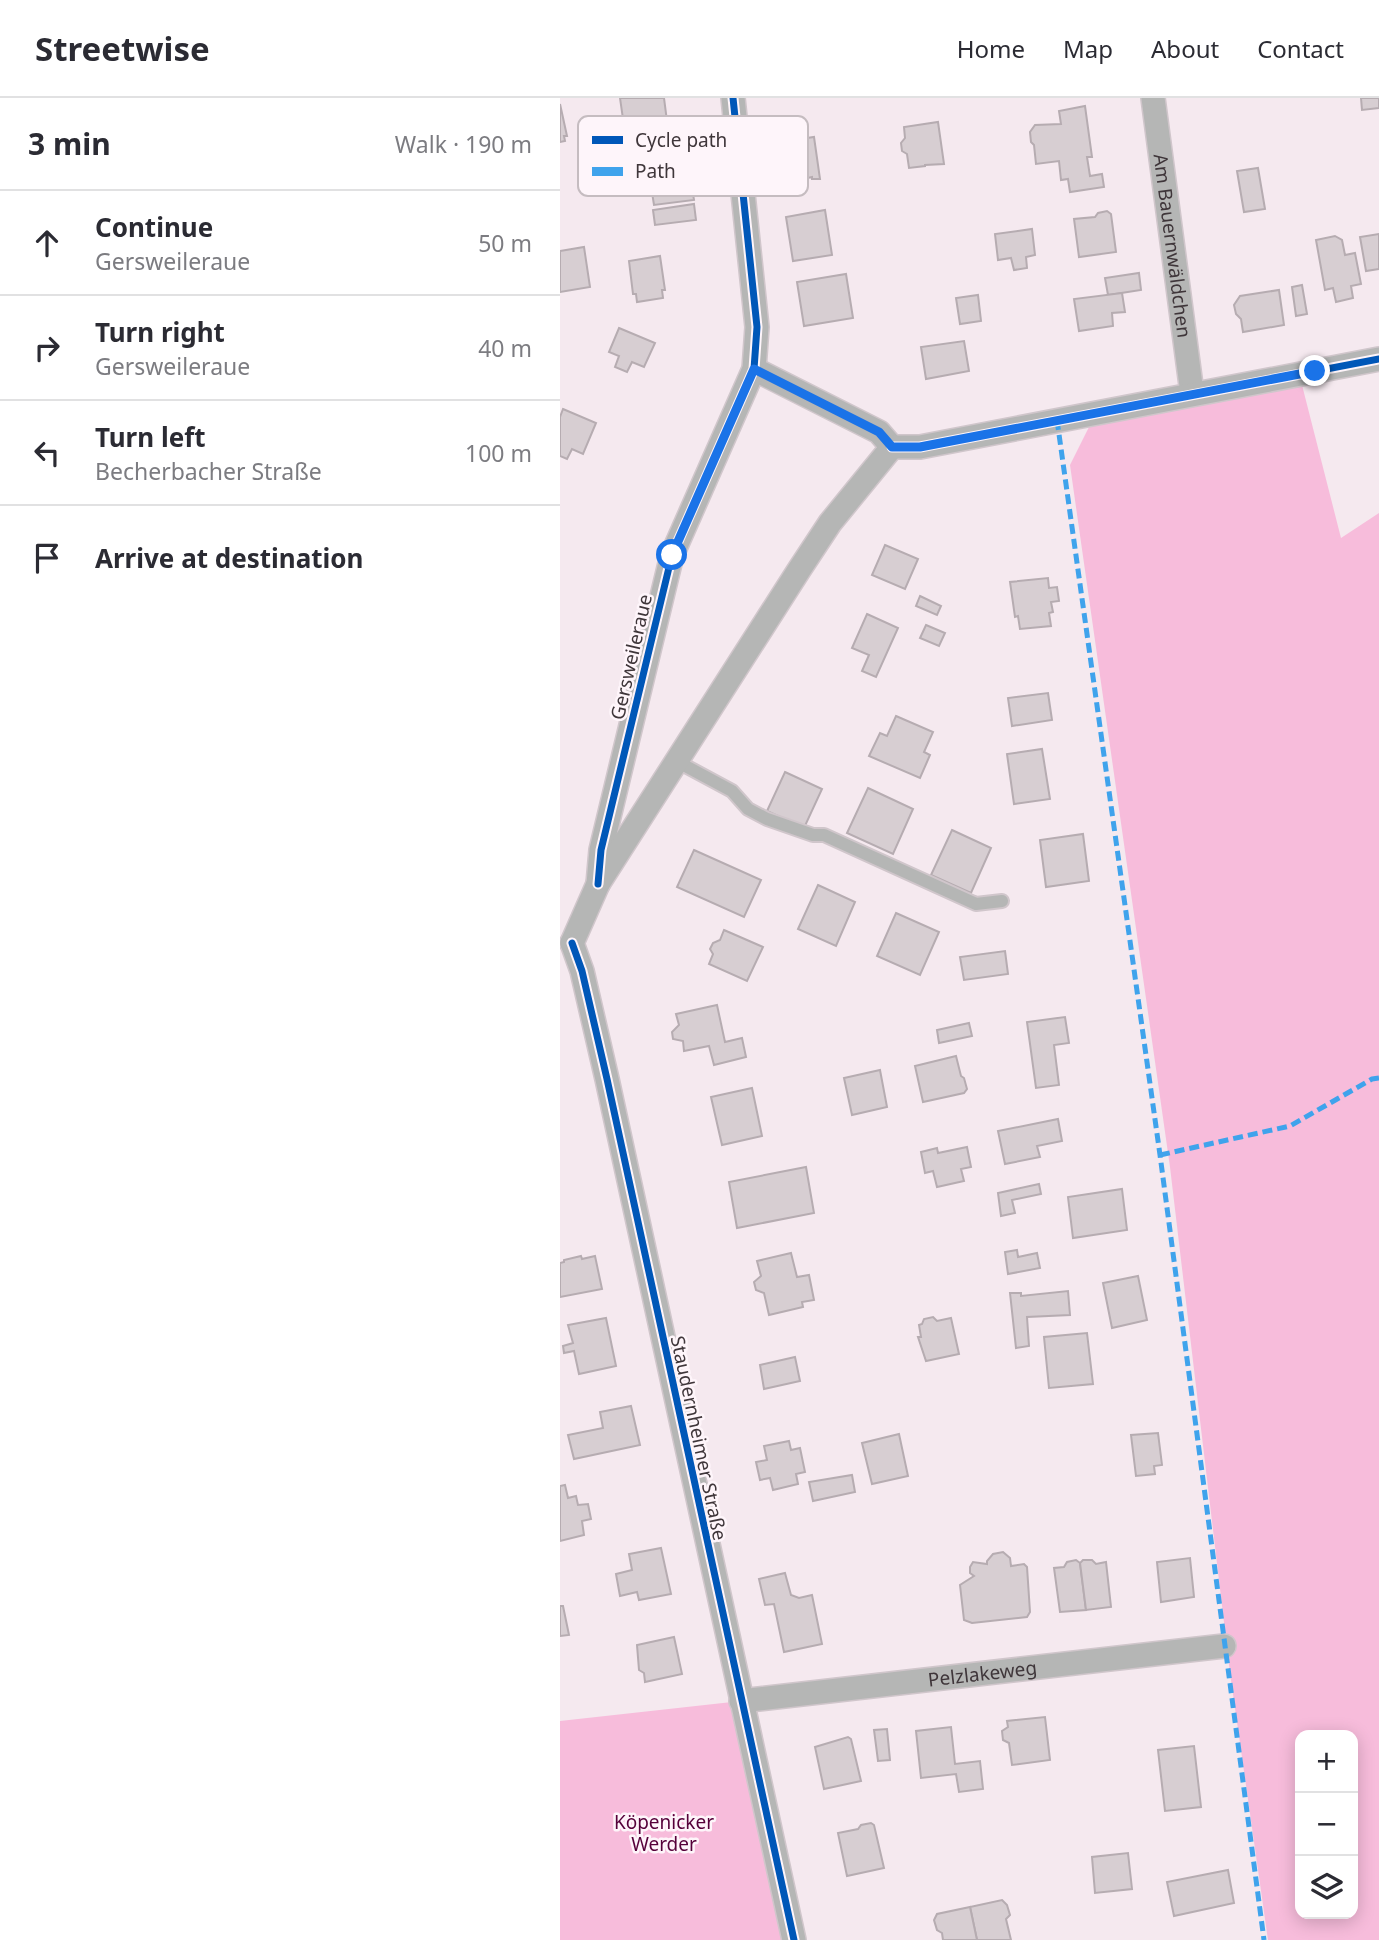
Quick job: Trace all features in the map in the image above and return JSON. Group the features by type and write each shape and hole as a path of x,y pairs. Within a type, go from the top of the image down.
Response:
{"street":[{"name":"Gersweileraue","path":"733,98 735,116"},
{"name":"Am Bauernwäldchen","path":"1153,98 1192,393"},
{"name":"Gersweileraue","path":"598,884 601,850 672,555 754,369 757,327 743,196"},
{"path":"754,369 879,432 892,447 920,447 1379,359"},
{"name":"Gersweileraue","path":"566,947 598,884 830,523 892,447"},
{"name":"Staudernheimer Straße","path":"566,947 582,971 607,1079 794,1940"},
{"name":"Pelzlakeweg","path":"741,1701 1224,1646"}],"lane":[{"path":"678,762 732,791 748,809 767,819 813,835 824,835 976,904 1002,901"}],"green space":[{"path":"1302,385 1341,538 1379,513 1379,1940 1268,1940 1230,1673 1170,1167 1070,465 1089,427"},
{"name":"Köpenicker Werder","path":"741,1701 794,1940 560,1940 560,1721"}],"building":[{"path":"620,98 664,98 666,116 623,116"},
{"path":"1361,98 1379,98 1379,108 1362,110"},
{"path":"560,104 567,136 564,136 565,141 560,142"},
{"path":"1085,106 1092,157 1087,157 1090,176 1102,174 1104,187 1070,192 1068,179 1061,180 1059,161 1036,164 1030,132 1035,125 1061,124 1059,111"},
{"path":"938,122 944,164 909,168 907,154 902,151 901,143 905,138 904,127"},
{"path":"814,137 820,179 808,178 808,138"},
{"path":"1258,168 1265,209 1244,212 1237,171"},
{"path":"653,196 693,196 694,200 654,205"},
{"path":"694,204 696,220 655,225 653,210"},
{"path":"825,210 832,255 793,261 786,217"},
{"path":"1107,211 1111,214 1116,252 1079,257 1074,219 1095,217 1098,213"},
{"path":"1032,229 1035,255 1026,257 1027,268 1014,270 1011,258 998,260 995,234"},
{"path":"1379,234 1379,269 1366,271 1360,237"},
{"path":"1335,236 1342,240 1345,255 1355,253 1361,284 1351,286 1353,298 1336,302 1333,288 1325,290 1316,240"},
{"path":"584,247 590,287 560,292 560,251"},
{"path":"660,256 665,290 662,290 663,298 637,302 636,294 633,294 629,261"},
{"path":"1139,273 1141,290 1108,295 1105,278"},
{"path":"846,274 853,318 804,326 797,282"},
{"path":"1302,285 1307,314 1296,316 1292,287"},
{"path":"1279,290 1284,325 1243,332 1241,319 1236,314 1234,305 1240,296"},
{"path":"1122,293 1125,312 1112,313 1113,326 1079,331 1074,299"},
{"path":"978,295 981,321 960,324 956,298"},
{"path":"619,328 655,343 644,367 632,362 627,372 615,367 619,356 609,352"},
{"path":"964,341 969,371 926,379 921,347"},
{"path":"563,409 596,423 583,454 572,449 567,459 560,456 560,417"},
{"path":"885,545 918,559 905,589 872,575"},
{"path":"1048,578 1049,588 1057,587 1059,601 1051,602 1051,626 1020,629 1018,616 1015,617 1010,582"},
{"path":"920,596 941,606 937,615 916,606"},
{"path":"867,614 898,628 876,677 862,671 869,655 852,648"},
{"path":"926,625 945,633 939,646 920,638"},
{"path":"1048,693 1052,720 1012,726 1008,698"},
{"path":"896,716 933,732 924,752 930,755 920,778 869,756 880,733 887,736"},
{"path":"1042,749 1050,799 1014,804 1007,754"},
{"path":"785,772 822,789 804,828 767,811"},
{"path":"868,788 913,809 893,854 847,833"},
{"path":"952,830 991,848 971,893 931,875"},
{"path":"1083,834 1089,881 1046,887 1040,840"},
{"path":"694,850 761,880 744,917 677,887"},
{"path":"818,885 855,902 836,946 798,929"},
{"path":"896,913 939,932 920,975 877,956"},
{"path":"724,930 763,947 747,981 709,964 713,954 710,949 713,943 720,940"},
{"path":"1005,951 1008,974 964,980 960,957"},
{"path":"717,1005 725,1042 742,1038 746,1057 714,1065 709,1046 684,1051 683,1041 673,1039 672,1032 679,1025 676,1014"},
{"path":"1065,1017 1069,1043 1054,1045 1059,1085 1036,1088 1027,1022"},
{"path":"969,1023 972,1036 939,1043 937,1030"},
{"path":"956,1056 967,1089 964,1093 923,1102 915,1066"},
{"path":"880,1070 887,1107 852,1115 844,1078"},
{"path":"752,1088 762,1136 722,1145 711,1097"},
{"path":"1058,1119 1062,1141 1037,1146 1040,1157 1005,1164 998,1131"},
{"path":"967,1147 971,1167 961,1169 964,1181 937,1187 933,1171 925,1173 921,1152 937,1148 938,1153"},
{"path":"806,1167 814,1213 737,1228 729,1182"},
{"path":"1039,1184 1041,1194 1012,1200 1015,1213 1001,1216 998,1193"},
{"path":"1122,1189 1127,1230 1073,1238 1068,1197"},
{"path":"1017,1250 1018,1257 1037,1253 1040,1268 1008,1274 1005,1252"},
{"path":"791,1253 797,1277 809,1275 814,1300 802,1302 803,1307 769,1315 764,1293 756,1290 754,1282 761,1276 757,1261"},
{"path":"581,1256 582,1259 595,1256 602,1289 560,1297 560,1263"},
{"path":"1138,1276 1147,1320 1112,1328 1103,1283"},
{"path":"1068,1291 1070,1315 1027,1317 1029,1346 1016,1348 1010,1293 1021,1293 1021,1296"},
{"path":"933,1317 937,1321 951,1318 959,1354 926,1361 918,1337 921,1337 919,1325 924,1319"},
{"path":"606,1318 616,1366 579,1374 574,1351 564,1353 563,1346 573,1343 568,1325"},
{"path":"1087,1333 1093,1384 1049,1388 1044,1337"},
{"path":"795,1357 800,1381 764,1389 760,1365"},
{"path":"631,1406 640,1445 574,1459 568,1435 603,1428 600,1412"},
{"path":"1158,1433 1162,1465 1154,1466 1155,1474 1136,1476 1131,1435"},
{"path":"899,1434 908,1476 872,1484 862,1443"},
{"path":"789,1441 791,1450 800,1448 805,1472 796,1474 798,1484 773,1490 770,1478 760,1480 756,1462 767,1460 764,1446"},
{"path":"852,1475 855,1492 813,1501 809,1482"},
{"path":"565,1485 568,1498 576,1496 578,1505 588,1504 591,1519 582,1521 584,1535 560,1541 560,1486"},
{"path":"661,1548 671,1594 639,1600 637,1592 620,1596 616,1574 632,1570 629,1554"},
{"path":"1003,1552 1010,1558 1011,1566 1024,1564 1027,1567 1030,1612 1027,1617 972,1623 964,1620 960,1585 974,1576 970,1573 970,1567 973,1562 987,1564 993,1554"},
{"path":"1190,1558 1194,1597 1161,1602 1157,1562"},
{"path":"1076,1560 1080,1563 1086,1610 1060,1612 1054,1568 1064,1567 1067,1562"},
{"path":"1083,1560 1092,1560 1096,1564 1106,1562 1111,1607 1086,1610 1080,1563"},
{"path":"785,1573 791,1595 799,1598 812,1595 822,1644 784,1652 774,1604 765,1605 759,1579"},
{"path":"560,1606 563,1606 569,1635 560,1636"},
{"path":"674,1637 682,1674 645,1682 644,1673 639,1670 637,1645"},
{"path":"1045,1717 1050,1760 1012,1765 1009,1743 1003,1740 1002,1731 1008,1727 1007,1721"},
{"path":"951,1727 955,1764 980,1761 983,1789 959,1792 956,1774 921,1778 916,1731"},
{"path":"887,1729 890,1760 878,1761 874,1730"},
{"path":"848,1737 851,1739 861,1781 824,1789 815,1747"},
{"path":"1194,1746 1201,1807 1165,1811 1158,1750"},
{"path":"871,1823 874,1825 884,1868 847,1876 838,1833"},
{"path":"1128,1853 1132,1889 1095,1893 1092,1857"},
{"path":"1228,1870 1234,1903 1174,1916 1167,1882"},
{"path":"1002,1900 1010,1915 1006,1919 1011,1940 977,1940 970,1907"},
{"path":"970,1907 977,1940 943,1940 934,1920 937,1914"}],"marked path":[{"path":"1057,420 1160,1155 1264,1940"},
{"path":"1160,1155 1290,1126 1372,1079 1379,1078"}],"cycle path":[{"path":"733,98 735,116"},
{"path":"598,884 601,850 672,555 754,369 757,327 743,196"},
{"path":"892,447 920,447 1379,359"},
{"path":"572,943 582,971 607,1079 794,1940"}],"route":[{"path":"672,555 754,369 879,432 892,447 920,447 1315,371"}]}
